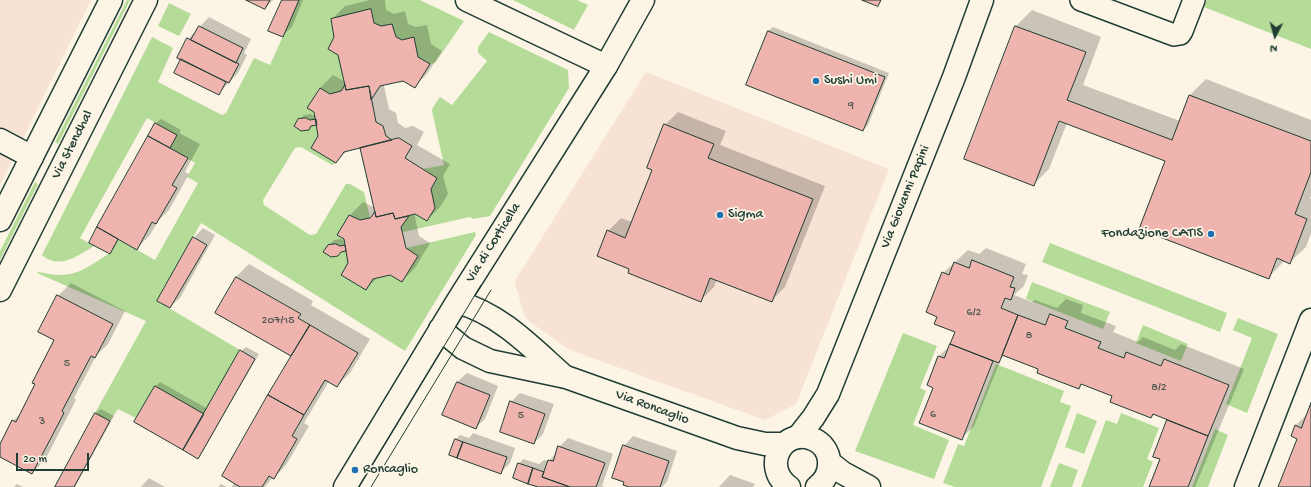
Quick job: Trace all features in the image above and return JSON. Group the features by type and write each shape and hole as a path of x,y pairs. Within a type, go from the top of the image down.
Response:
{"street":[{"path":"0,220 111,0"},
{"name":"Via Stendhal","path":"0,290 146,0"},
{"path":"467,0 606,66"},
{"name":"Via di Corticella","path":"345,487 440,329 606,66 644,0"},
{"name":"Via Giovanni Papini","path":"784,466 828,394 951,84 982,0"},
{"path":"1081,0 1174,36 1180,34 1182,31 1194,0"},
{"path":"0,140 32,157"},
{"name":"Via Roncaglio","path":"457,302 469,305 503,323 566,377"},
{"path":"1246,487 1311,320"},
{"name":"Via Roncaglio","path":"440,329 458,345 482,358 505,365 566,377 737,438 784,466"},
{"name":"Via Giovanni Papini","path":"823,469 823,431 828,394"},
{"path":"784,466 811,438 818,442 823,469"},
{"path":"823,469 864,487"},
{"path":"823,469 843,473 869,487"}],"shaded area":[{"path":"0,0 91,0 0,185"},
{"path":"646,72 889,169 796,404 765,420 578,353 565,347 525,317 515,284 516,279"}],"green space":[{"path":"127,0 130,0 58,144 55,142"},
{"path":"299,0 420,0 464,21 435,63 430,64 418,57 414,38 402,40 396,37 392,24 381,26 374,23 371,9 331,19 334,37 328,49 338,55 345,85 341,91 330,94 319,88 308,108 314,112 316,119 298,119 294,126 302,131 309,130 311,126 317,125 318,136 312,148 336,163 332,165 301,147 295,148 263,200 264,205 310,235 316,234 346,184 350,184 364,192 370,218 360,220 349,215 337,235 344,239 345,245 328,245 323,252 331,257 338,256 341,252 346,251 348,263 341,275 366,290 373,279 390,275 402,282 418,256 406,248 475,232 476,235 405,351 201,223 157,301 240,350 204,414 155,386 136,418 118,409 110,421 95,413 146,321 37,273 60,275 76,272 110,254 118,239 155,260 198,183 187,177 195,163 170,148 177,135 147,118 80,238 94,246 82,254 68,260 55,261 42,255 152,37 173,48 158,82 222,115 226,113 254,58 270,65"},
{"path":"513,0 577,0 588,5 574,30"},
{"path":"1207,0 1311,0 1311,49 1204,7"},
{"path":"169,3 191,14 179,36 158,26"},
{"path":"489,32 568,70 569,88 490,216 473,219 470,217 403,232 401,227 409,216 415,214 427,221 435,208 431,189 437,178 423,169 444,165 432,111 433,107 440,97 452,105 487,61 478,53 478,47"},
{"path":"35,182 38,184 0,260 0,251"},
{"path":"1050,243 1227,313 1220,332 1042,262"},
{"path":"1032,282 1110,312 1103,329 1026,299"},
{"path":"1238,318 1278,334 1247,413 1226,404 1252,338 1233,330"},
{"path":"1143,325 1188,344 1181,361 1136,343"},
{"path":"903,333 937,346 920,388 926,391 913,425 949,440 934,479 855,451"},
{"path":"996,364 1064,391 1060,402 1071,406 1041,487 955,487 943,483 958,444 964,446"},
{"path":"1077,413 1097,421 1084,454 1065,447"},
{"path":"1121,413 1159,428 1147,459 1153,462 1143,487 1081,487 1106,420 1117,424"},
{"path":"1215,429 1228,435 1208,487 1192,487"},
{"path":"1059,463 1078,470 1072,487 1050,487"}],"building":[{"path":"246,0 270,0 265,9"},
{"path":"282,0 299,0 283,37 268,31"},
{"path":"862,0 881,0 878,6"},
{"path":"371,9 374,23 381,26 392,24 396,37 402,40 414,37 418,57 430,64 415,88 403,81 380,86 371,100 369,86 346,90 338,55 328,49 334,37 331,19"},
{"path":"199,26 243,48 236,63 191,40"},
{"path":"1015,26 1086,52 1067,100 1172,140 1189,95 1311,141 1311,172 1295,214 1307,219 1290,264 1277,258 1269,279 1139,229 1165,161 1059,121 1034,186 964,159"},
{"name":"Sushi Umi","path":"768,31 885,77 863,131 746,85"},
{"path":"187,38 239,64 229,83 177,58"},
{"path":"181,59 226,82 219,95 174,73"},
{"path":"345,85 346,90 369,86 376,122 383,126 386,136 392,140 344,152 336,163 311,148 318,136 314,112 307,108 320,88 330,94 341,91"},
{"path":"306,118 310,120 316,119 317,125 311,126 309,130 301,131 294,126 298,119"},
{"path":"155,123 177,135 170,148 148,136"},
{"name":"Sigma","path":"664,124 714,144 708,158 813,199 772,302 710,278 701,302 628,273 629,269 597,256 607,230 625,238 652,170 647,168"},
{"path":"148,136 188,158 172,185 177,188 156,224 152,222 137,250 97,227"},
{"path":"399,138 412,146 405,158 437,178 431,189 435,208 427,221 415,214 395,219 393,213 376,217 360,148"},
{"path":"375,212 376,217 393,213 395,219 409,216 401,227 406,248 418,256 402,282 390,275 373,279 366,290 341,275 348,263 344,239 337,235 349,215 360,220 370,218"},
{"path":"97,227 118,239 110,254 89,243"},
{"path":"193,237 207,245 170,308 157,301"},
{"path":"336,244 340,246 345,245 346,251 341,252 338,256 331,257 323,252 328,245"},
{"path":"972,260 1014,277 1010,287 1015,288 1011,300 1005,298 1001,308 1018,315 999,363 950,344 955,332 934,324 937,317 926,312 942,272 949,275 954,262 969,268"},
{"path":"236,277 301,314 298,318 310,325 291,356 215,313"},
{"path":"57,295 113,324 95,358 91,356 62,411 64,413 32,474 0,457 0,444 12,420 16,422 35,384 32,383 54,340 38,332"},
{"path":"1050,314 1068,321 1065,328 1101,342 1098,348 1124,358 1126,352 1161,366 1164,359 1229,385 1208,436 1153,414 1151,418 1110,402 1112,396 1081,384 1079,389 1037,373 1038,369 1002,355 1018,315 1045,325"},
{"path":"310,325 358,353 337,387 325,380 304,415 268,395"},
{"path":"950,344 993,361 962,440 919,423 933,388 927,385 938,356 944,358"},
{"path":"240,350 255,359 198,459 183,450"},
{"path":"457,382 490,395 476,429 442,415"},
{"path":"155,386 204,414 183,450 134,422"},
{"path":"268,395 304,415 292,436 297,439 274,479 269,476 262,487 240,487 222,476"},
{"path":"510,401 545,414 534,444 500,432"},
{"path":"1311,403 1311,487 1278,487 1297,439 1291,436 1295,425 1301,428"},
{"path":"95,413 110,421 74,487 55,487"},
{"path":"1167,420 1208,436 1188,487 1149,487 1160,459 1153,457"},
{"path":"455,439 463,442 457,458 449,455"},
{"path":"463,442 507,457 501,474 457,458"},
{"path":"623,445 669,461 660,487 629,487 623,485 624,482 612,478"},
{"path":"558,446 605,463 596,487 570,487 542,477 548,460 553,461"},
{"path":"518,463 533,468 528,484 513,478"},
{"path":"533,468 544,472 542,477 570,487 538,487 528,484"}],"tram line":[{"path":"359,487 481,285"},
{"path":"371,487 491,290"}],"place":[{"name":"Sushi Umi","path":"816,81"},
{"name":"Sigma","path":"720,215"},
{"name":"Fondazione CATIS","path":"1211,234"},
{"name":"Roncaglio","path":"355,470"}]}
